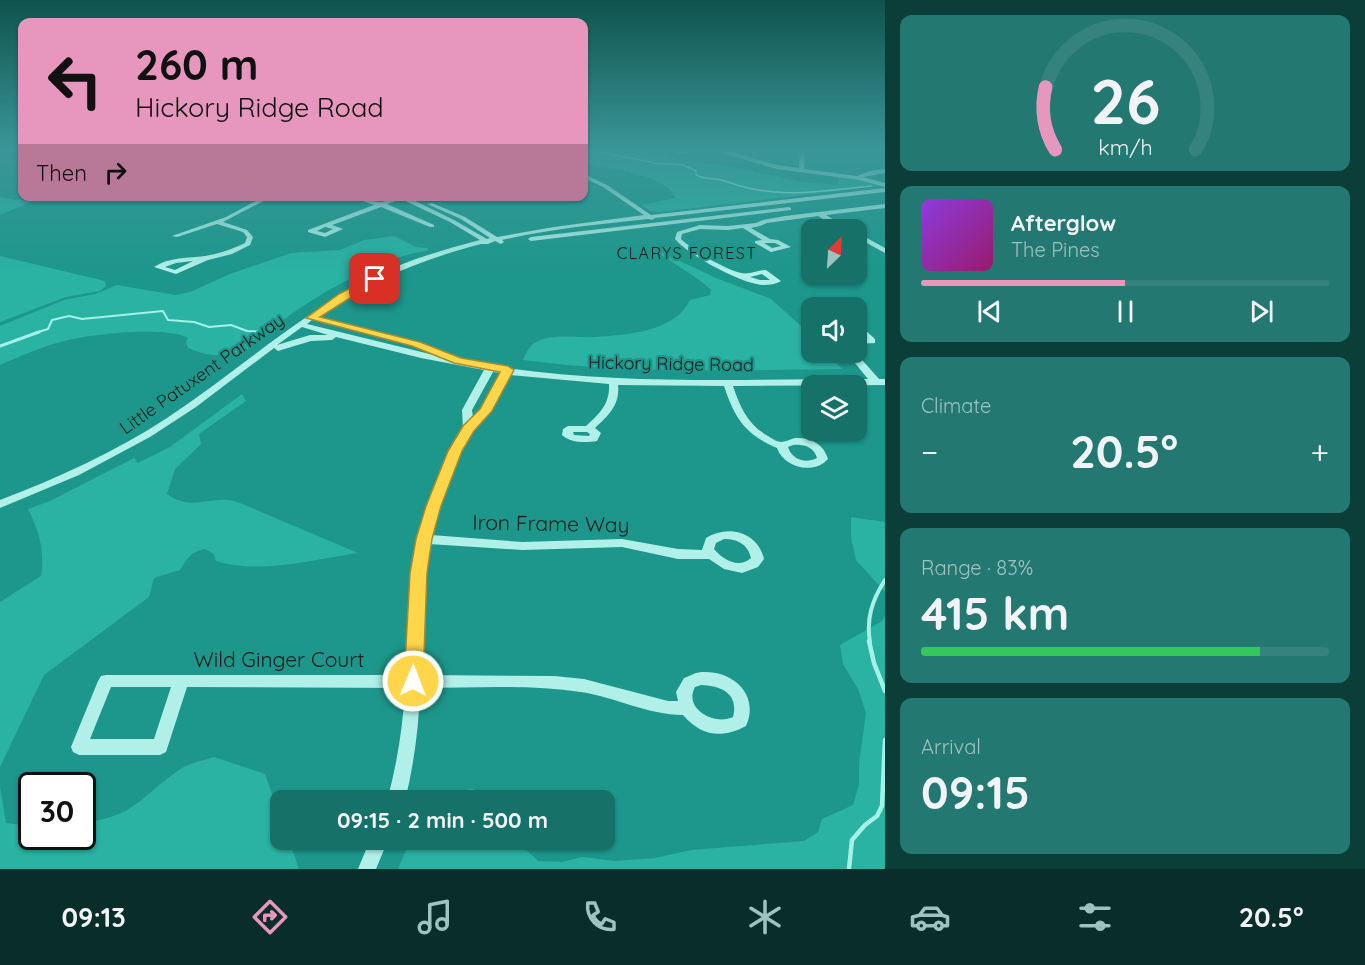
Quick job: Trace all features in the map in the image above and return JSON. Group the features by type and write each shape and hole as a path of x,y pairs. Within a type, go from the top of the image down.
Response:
{"street":[{"path":"609,190 660,224"},
{"name":"Little Patuxent Parkway","path":"0,504 73,474 136,442 312,318 351,292 395,269 453,250 555,228 885,190"},
{"name":"Little Patuxent Parkway","path":"498,240 885,198"},
{"path":"175,236 218,222 261,201"},
{"path":"371,201 432,226"},
{"path":"325,225 389,201"},
{"path":"408,201 452,221 487,242"},
{"path":"416,201 437,206 492,229 511,231 555,228"},
{"path":"743,276 683,245 677,236 693,228 732,228 741,225 758,225 765,221 885,206"},
{"path":"715,210 769,241"},
{"path":"818,214 827,219"},
{"path":"206,258 176,272 158,267 175,261 206,258 236,250 250,240 249,234 245,231 218,222"},
{"path":"473,223 498,240"},
{"path":"867,240 885,251"},
{"name":"Hickory Ridge Road","path":"312,318 416,344 458,361"},
{"name":"Hickory Ridge Road","path":"302,325 416,354 541,376 613,381 881,382"},
{"path":"263,353 310,338 333,337 366,342"},
{"path":"861,363 881,382"},
{"path":"468,429 467,410 491,367"},
{"path":"399,790 409,750 415,606 424,539 444,476 468,429 486,411 508,370"},
{"path":"589,429 614,401 613,381"},
{"path":"727,382 736,412 746,427 766,440 782,446"},
{"name":"Iron Frame Way","path":"424,539 522,546 622,543 678,554 712,555"},
{"name":"Wild Ginger Court","path":"181,681 160,747 79,747 106,681 181,681 413,681 554,682 584,686 668,708 687,708"},
{"path":"367,869 375,850"}],"green space":[{"path":"670,190 849,190 660,212 650,211 641,205 676,198"},
{"path":"0,197 18,201 33,201 0,215"},
{"path":"394,236 416,247 428,248 427,251 373,267 335,287 286,318 245,351 219,356 188,348 186,342 188,338 177,334 128,332 77,338 57,343 0,365 0,326 64,300 95,294 117,285 176,295 190,292 230,274 291,253 340,250 364,240"},
{"path":"653,248 716,278 771,299 801,326 801,363 837,363 842,369 643,369 523,360 531,345 543,339 607,336 648,330 673,319 683,311 690,300 710,295 711,290 704,284"},
{"path":"0,256 105,281 106,286 100,291 66,297 0,322"},
{"path":"242,394 246,401 199,434 201,444 175,469 167,494 187,502 230,500 238,502 358,553 269,566 233,565 216,561 214,554 205,549 193,554 180,570 154,578 149,597 44,675 0,767 0,602 41,576 42,567 40,541 28,509 50,501 134,458 138,463 170,447"},
{"path":"851,517 885,522 885,592 856,560 851,537"},
{"path":"885,616 885,869 398,869 406,850 526,850 538,861 562,862 582,857 615,861 655,858 691,850 804,841 818,832 822,819 853,805 859,784 859,763 866,713 858,689 843,664 840,645 882,621"},
{"path":"214,757 265,774 271,790 270,850 292,850 299,869 0,869 0,787 6,823 18,824 18,850 96,850 96,820 126,811 191,764"}],"waterway":[{"path":"755,190 799,193 838,190"},
{"path":"35,333 48,329 52,320 69,316 82,319 163,311 168,320 194,322 209,327 231,325 247,331 269,332 262,332"},
{"path":"0,346 39,332"},
{"path":"870,642 871,610 885,580"},
{"path":"869,641 874,663 885,691"},
{"path":"849,869 852,840 865,825 877,816 882,806 885,740"}],"district":[{"name":"CLARYS FOREST","path":"687,253"}],"route":[{"path":"375,279 343,296 312,318 416,344 458,361 508,370 486,411 468,429 455,451 433,506 418,573 413,681"}]}
